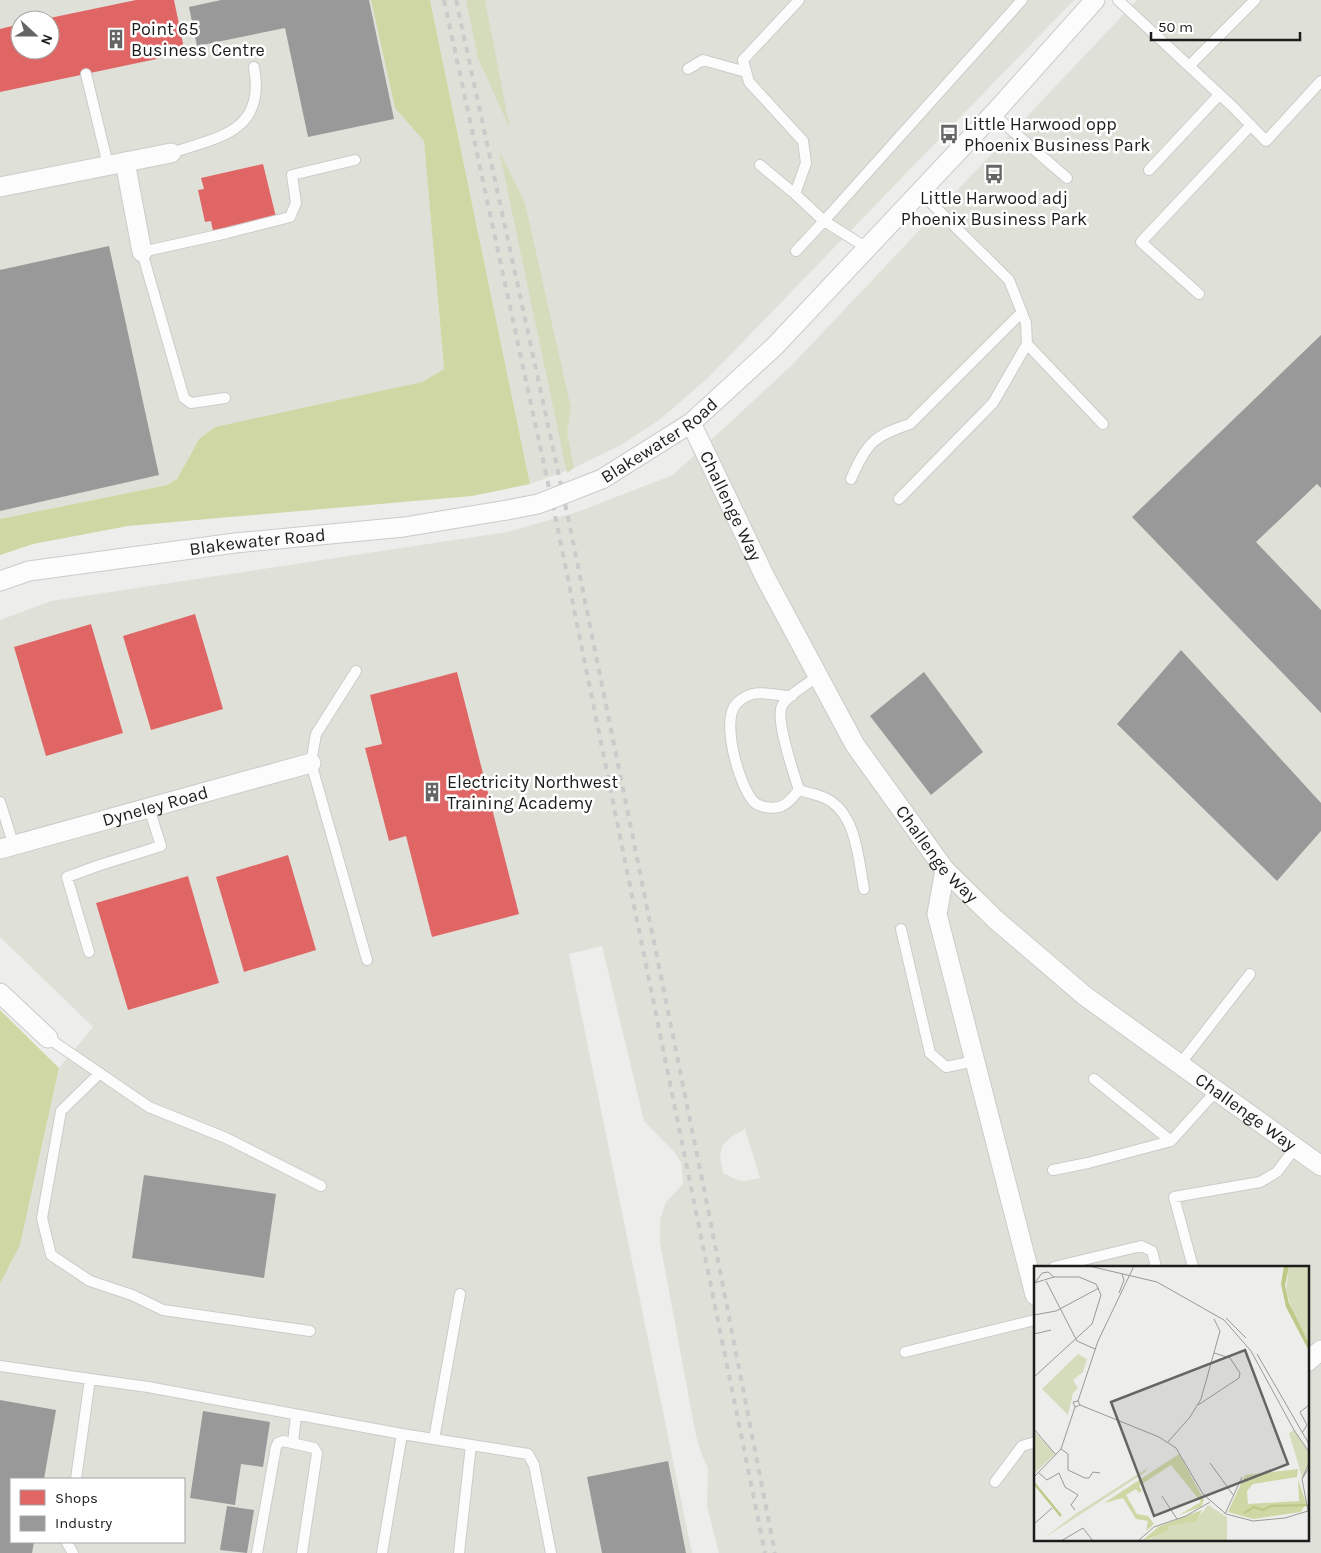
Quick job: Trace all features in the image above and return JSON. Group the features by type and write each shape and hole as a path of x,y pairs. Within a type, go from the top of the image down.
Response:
{"street":[{"name":"Blakewater Road","path":"0,581 28,571 235,542 404,527 507,510 538,504 602,479 691,423 774,347 994,114 1095,0"},
{"path":"0,187 171,153"},
{"path":"117,164 142,252"},
{"name":"Challenge Way","path":"691,423 765,577 855,745 945,870 996,920 1086,996 1321,1166"},
{"name":"Dyneley Road","path":"7,847 311,763"},
{"path":"945,870 937,914 1032,1272 1034,1287"},
{"path":"0,993 48,1038"},
{"path":"1308,1361 1321,1350"}],"lane":[{"path":"795,194 806,164 803,141 749,82 743,60 799,0"},
{"path":"796,251 1022,0"},
{"path":"1118,0 1233,107 1266,141 1321,81"},
{"path":"1189,66 1255,0"},
{"path":"688,69 702,60 746,72"},
{"path":"171,153 229,134 246,119 254,102 256,80 254,67"},
{"path":"86,74 117,164"},
{"path":"1149,170 1219,95"},
{"path":"994,114 1067,178"},
{"path":"1198,294 1141,242 1251,125"},
{"path":"225,398 191,404 184,398 142,252 227,234 290,217 296,203 292,174 355,160"},
{"path":"760,165 824,221 867,248"},
{"path":"899,499 993,404 1027,344 1026,323 1009,280 920,192"},
{"path":"851,479 860,459 873,441 887,432 910,424 1022,312"},
{"path":"1027,344 1103,424"},
{"path":"356,671 316,734 311,763 367,960"},
{"path":"792,696 762,692 749,695 736,704 730,719 732,744 740,775 754,802 765,807 782,806 793,798 798,790 779,719 782,706 818,676"},
{"path":"798,790 826,798 842,811 851,827 864,889"},
{"path":"0,802 7,847"},
{"path":"89,952 67,877 161,846 149,808"},
{"path":"901,929 930,1053 946,1067 975,1061"},
{"path":"1180,1064 1250,974"},
{"path":"48,1038 149,1106 226,1138 321,1186"},
{"path":"100,1073 60,1111 42,1218 51,1255 90,1280 132,1295 163,1310 310,1331"},
{"path":"1094,1079 1170,1141"},
{"path":"1053,1170 1088,1163 1170,1141 1216,1090"},
{"path":"1193,1266 1174,1198 1260,1182 1277,1172 1295,1148"},
{"path":"1058,1266 1141,1246 1152,1251 1156,1266"},
{"path":"434,1439 460,1294"},
{"path":"905,1352 1034,1320"},
{"path":"0,1366 148,1387 402,1434 528,1454 534,1465 551,1553"},
{"path":"76,1478 90,1379"},
{"path":"293,1443 296,1415"},
{"path":"382,1553 402,1434"},
{"path":"257,1553 276,1447 278,1442 283,1441 314,1448 317,1453 302,1553"},
{"path":"995,1482 1022,1446 1034,1442"},
{"path":"459,1553 471,1445"},
{"path":"67,1546 73,1553"}],"shaded area":[{"path":"0,0 371,0 395,108 424,140 444,369 422,382 199,439 177,479 167,485 0,519"},
{"path":"430,0 1074,0 707,379 658,421 621,445 574,468 530,484"},
{"path":"1137,0 1321,0 1321,1553 719,1553 707,1507 708,1468 696,1436 660,1243 660,1219 666,1202 683,1184 681,1162 674,1152 644,1121 602,946 569,954 692,1553 0,1553 0,1284 20,1245 59,1068 93,1027 0,937 0,620 51,601 507,532 577,512 673,475 791,366","holes":["745,1129 760,1178 745,1181 737,1180 723,1173 720,1157 722,1146 731,1137"]}],"green space":[{"path":"371,0 430,0 530,484 472,496 128,526 33,544 0,555 0,519 167,485 177,479 199,439 215,427 422,382 444,369 424,141 395,108"},
{"path":"466,0 485,0 510,129 478,58"},
{"path":"499,150 525,203 571,408 567,432 574,468 567,473"},
{"path":"0,1010 59,1068 20,1245 0,1284"}],"building: Shops":[{"name":"Point 65 Business Centre","path":"136,0 174,0 185,53 0,92 0,29 10,26 10,60 60,60 60,16"},
{"path":"263,164 276,217 213,231 211,221 205,222 198,190 204,189 201,178"},
{"path":"195,614 223,709 151,730 123,636"},
{"path":"91,624 123,733 46,756 14,647"},
{"name":"Electricity Northwest Training Academy","path":"457,672 519,914 432,937 406,836 389,841 365,748 382,744 370,695"},
{"path":"288,855 316,950 244,972 216,877"},
{"path":"188,876 219,983 128,1010 96,903"}],"building: Industry":[{"path":"221,0 369,0 394,119 308,137 285,28 197,46 189,7"},
{"path":"109,246 159,475 0,511 0,270"},
{"path":"1321,335 1321,488 1317,484 1256,542 1321,610 1321,713 1132,517"},
{"path":"1181,650 1321,803 1321,831 1277,881 1117,724"},
{"path":"924,672 983,752 931,795 870,716"},
{"path":"144,1175 276,1194 264,1278 132,1258"},
{"path":"0,1400 56,1410 44,1478 10,1478 10,1543 34,1543 32,1553 0,1553"},
{"path":"203,1411 270,1422 263,1467 241,1464 235,1505 190,1498"},
{"path":"668,1461 686,1553 602,1553 587,1477"},
{"path":"227,1506 254,1510 247,1553 220,1550"}],"railway":[{"path":"444,0 557,525 765,1553"},
{"path":"456,0 569,522 706,1199 775,1553"}],"place":[{"name":"Point 65 Business Centre","path":"116,39"},
{"name":"Little Harwood opp Phoenix Business Park","path":"949,134"},
{"name":"Little Harwood adj Phoenix Business Park","path":"994,174"},
{"name":"Electricity Northwest Training Academy","path":"432,792"}]}
